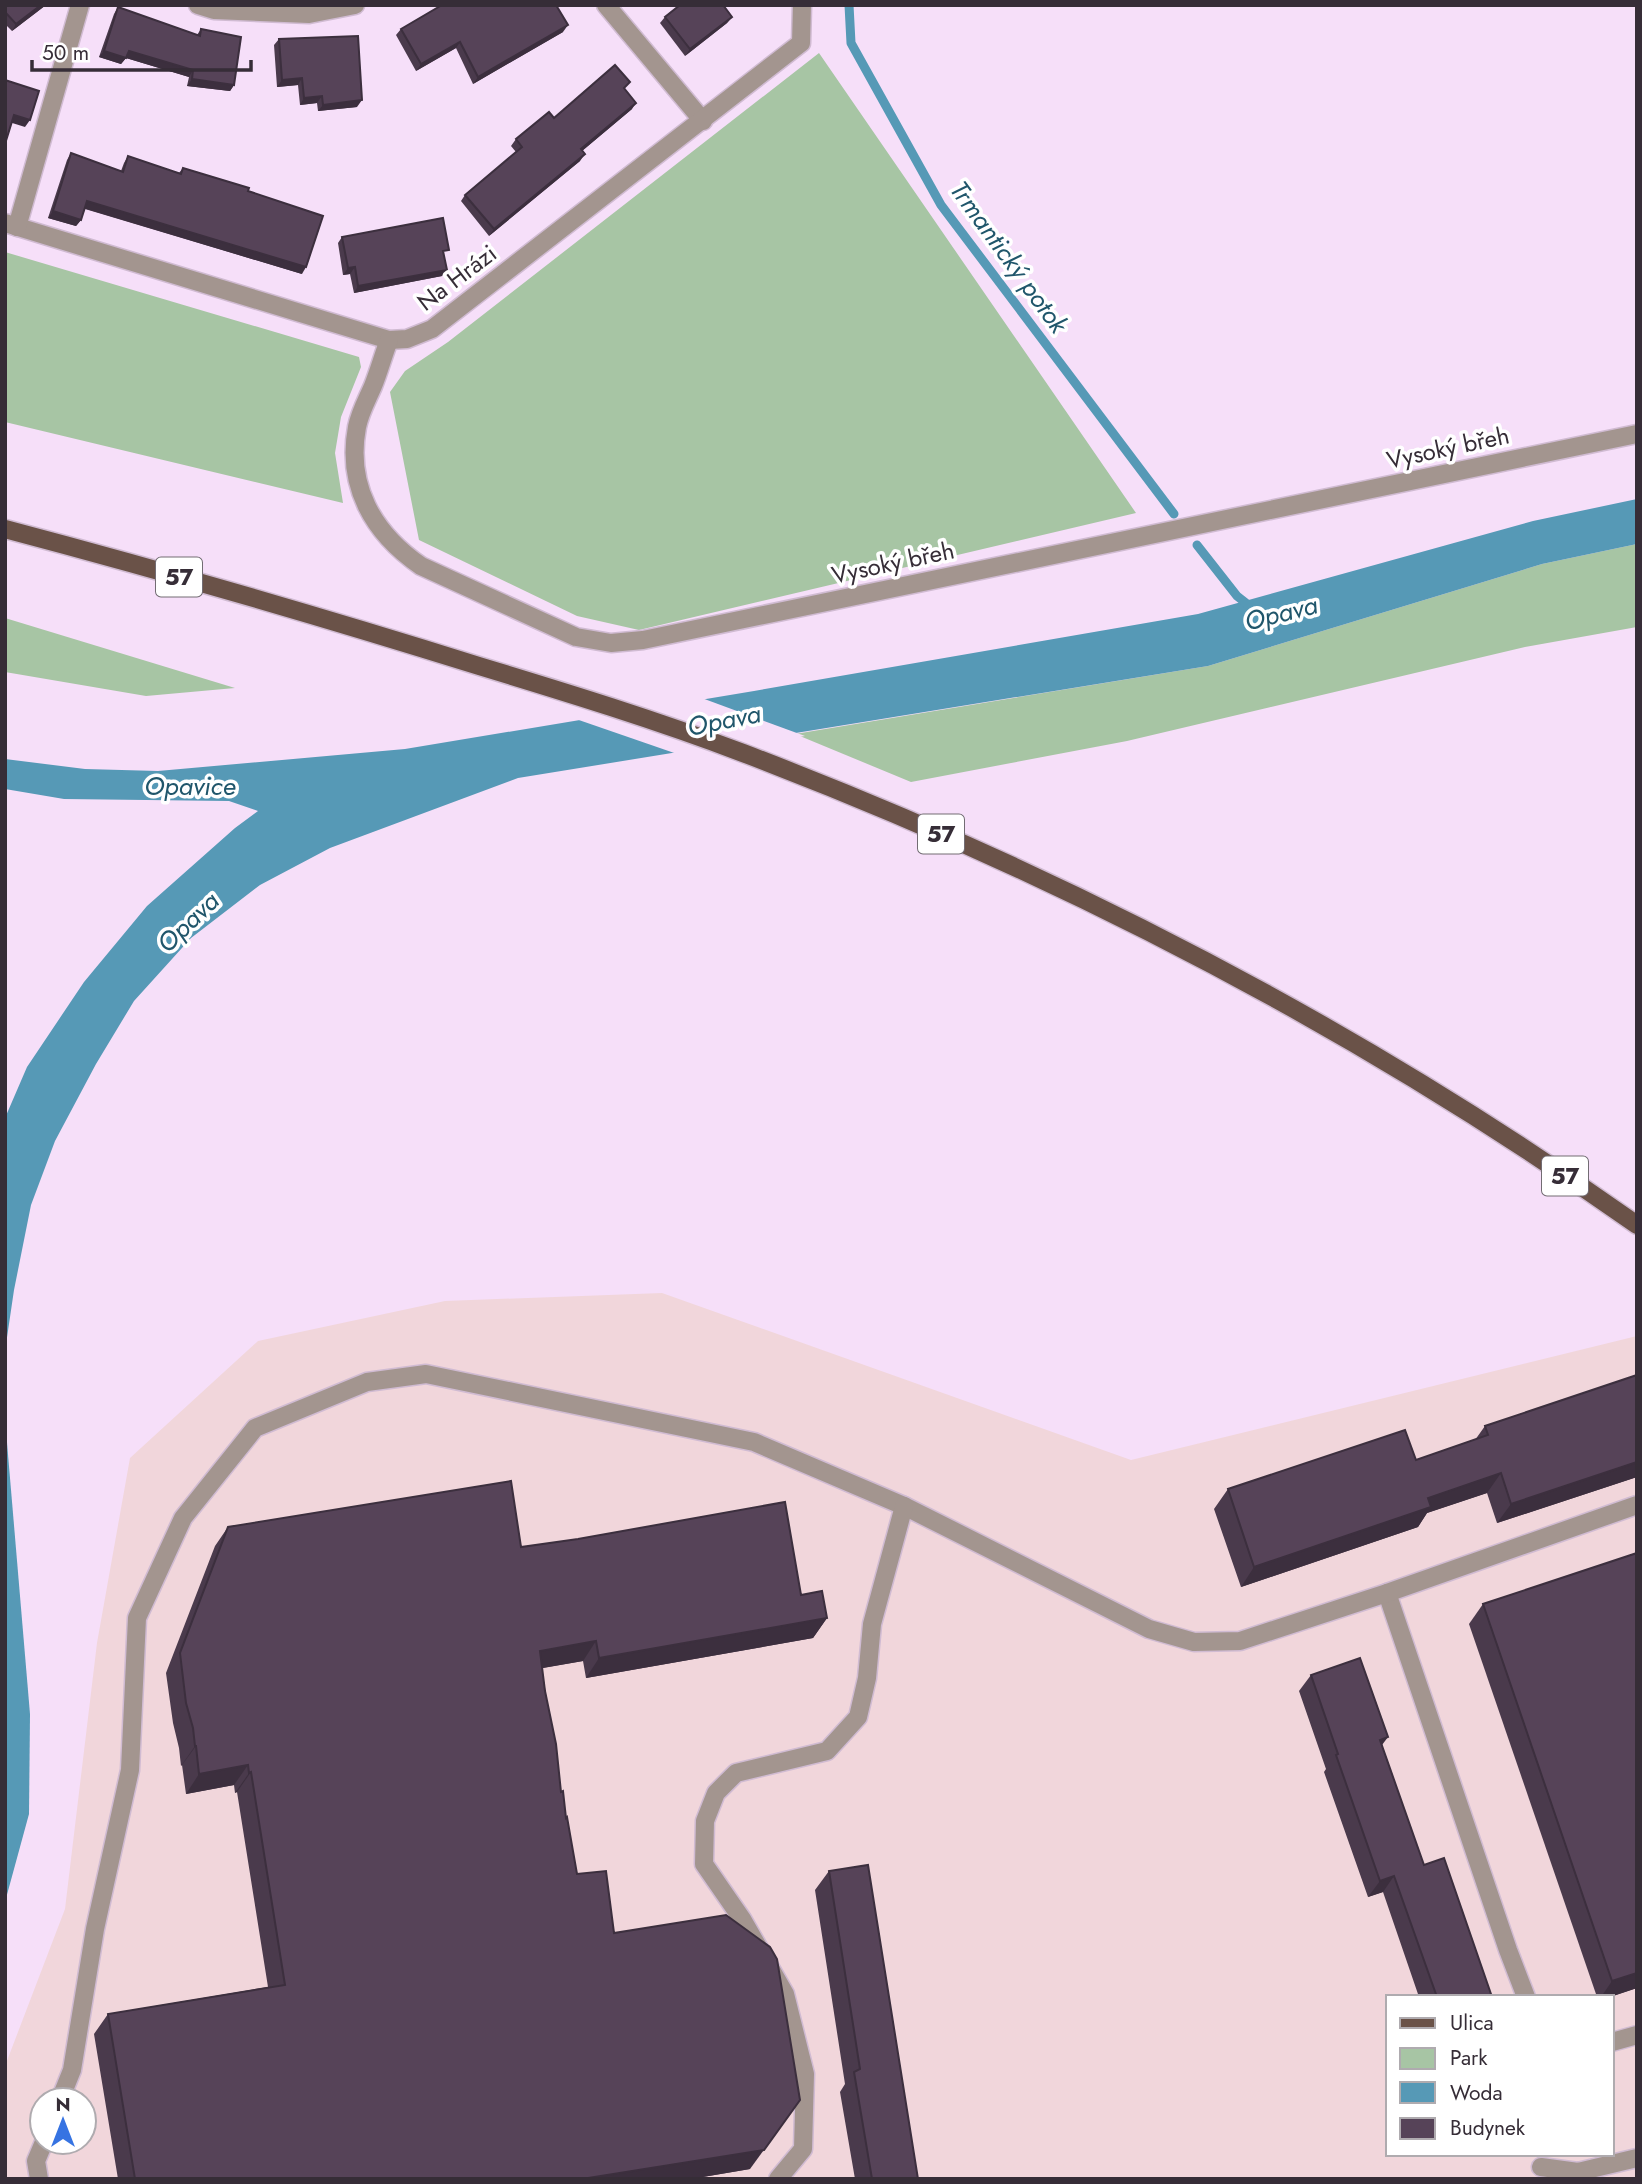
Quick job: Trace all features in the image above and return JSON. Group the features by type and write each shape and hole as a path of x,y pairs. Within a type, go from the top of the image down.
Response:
{"main road":[{"name":"57","path":"5,529 353,626 537,683 672,727 922,825 1085,900 1208,962 1352,1042 1492,1127 1637,1225"}],"street":[{"path":"11,225 80,5"},
{"path":"198,5 214,10 309,13 355,5"},
{"path":"606,5 702,121"},
{"name":"Na Hrázi","path":"11,225 389,340 407,339 432,329 801,43 802,5"},
{"name":"Vysoký břeh","path":"389,340 357,426 355,450 356,474 361,492 370,515 380,529 401,553 421,566 576,637 611,643 643,640 1637,434"},
{"path":"66,2086 72,2070 95,1929 131,1770 137,1618 183,1518 255,1428 367,1382 426,1374 754,1442 904,1506 1149,1629 1194,1642 1240,1641 1387,1593 1637,1505"},
{"path":"778,2179 803,2149 805,2074 785,1994 742,1919 704,1864 705,1821 716,1793 736,1773 827,1751 858,1717 867,1678 872,1625 904,1506"},
{"path":"1387,1593 1525,1995"},
{"path":"1614,2041 1637,2035"},
{"path":"38,2156 36,2161 39,2179"},
{"path":"1542,2167 1578,2172 1637,2158"}],"shaded area":[{"path":"662,1293 1131,1460 1637,1336 1637,2179 5,2179 5,2066 65,1909 97,1643 130,1458 258,1341 445,1301"}],"green space":[{"path":"819,53 1136,513 639,630 577,616 419,540 390,392 405,371 448,342"},
{"path":"5,252 359,357 361,367 341,417 335,453 343,503 5,422"},
{"path":"1637,544 1637,627 1525,647 1127,741 911,782 795,734 1208,666 1542,564"},
{"path":"5,618 235,688 146,696 5,672"}],"water":[{"path":"1637,499 1637,544 1542,564 1208,666 518,778 330,848 260,885 191,938 134,1001 96,1064 55,1141 31,1205 5,1351 5,1118 27,1067 84,982 147,906 258,811 229,801 64,799 5,789 5,759 85,769 158,771 405,749 1198,614 1533,521"},
{"path":"5,1419 30,1714 29,1814 5,1902"}],"pier":[{"path":"699,697 805,736 683,756 573,718"}],"building":[{"path":"5,5 41,5 16,24 5,12"},
{"path":"442,5 556,5 568,25 478,77 460,42 421,64 401,29"},
{"path":"680,5 723,5 732,17 690,49 665,17"},
{"path":"118,7 200,36 201,29 241,37 234,85 192,79 193,70 129,51 126,58 104,51"},
{"path":"358,36 362,100 323,105 322,96 304,98 302,78 282,80 279,39"},
{"path":"615,65 630,82 624,88 636,103 581,149 585,154 494,229 465,195 522,147 516,139 549,112 554,118"},
{"path":"5,80 39,91 30,120 14,115 5,144"},
{"path":"71,153 123,172 128,156 181,174 183,168 249,188 248,191 323,216 306,267 87,201 81,220 53,211"},
{"path":"443,218 449,250 443,251 447,270 358,286 355,267 348,268 342,237"},
{"path":"1637,1375 1637,1462 1511,1504 1501,1473 1428,1498 1431,1507 1254,1567 1228,1489 1405,1430 1416,1460 1488,1435 1485,1426"},
{"path":"511,1481 521,1547 785,1502 801,1595 822,1591 827,1618 599,1658 596,1641 540,1651 556,1744 561,1792 563,1791 577,1874 606,1871 614,1933 726,1915 770,1947 777,1959 800,2100 764,2150 582,2179 135,2179 108,2014 285,1985 251,1772 249,1773 248,1765 199,1774 193,1728 186,1703 180,1653 228,1527"},
{"path":"1637,1553 1637,1973 1612,1981 1483,1604"},
{"path":"1360,1658 1388,1737 1380,1740 1424,1865 1444,1858 1491,1995 1436,1995 1394,1876 1380,1881 1311,1675"},
{"path":"868,1865 918,2179 872,2179 854,2072 860,2069 829,1871"}],"waterway":[{"name":"Trmantický potok","path":"849,5 851,43 941,205 1174,514"},
{"name":"Trmantický potok","path":"1197,545 1237,596 1251,607"}],"water label":[{"name":"Opava","path":"1281,613"},
{"name":"Opava","path":"724,720"},
{"name":"Opavice","path":"190,786"},
{"name":"Opava","path":"188,922"}]}
